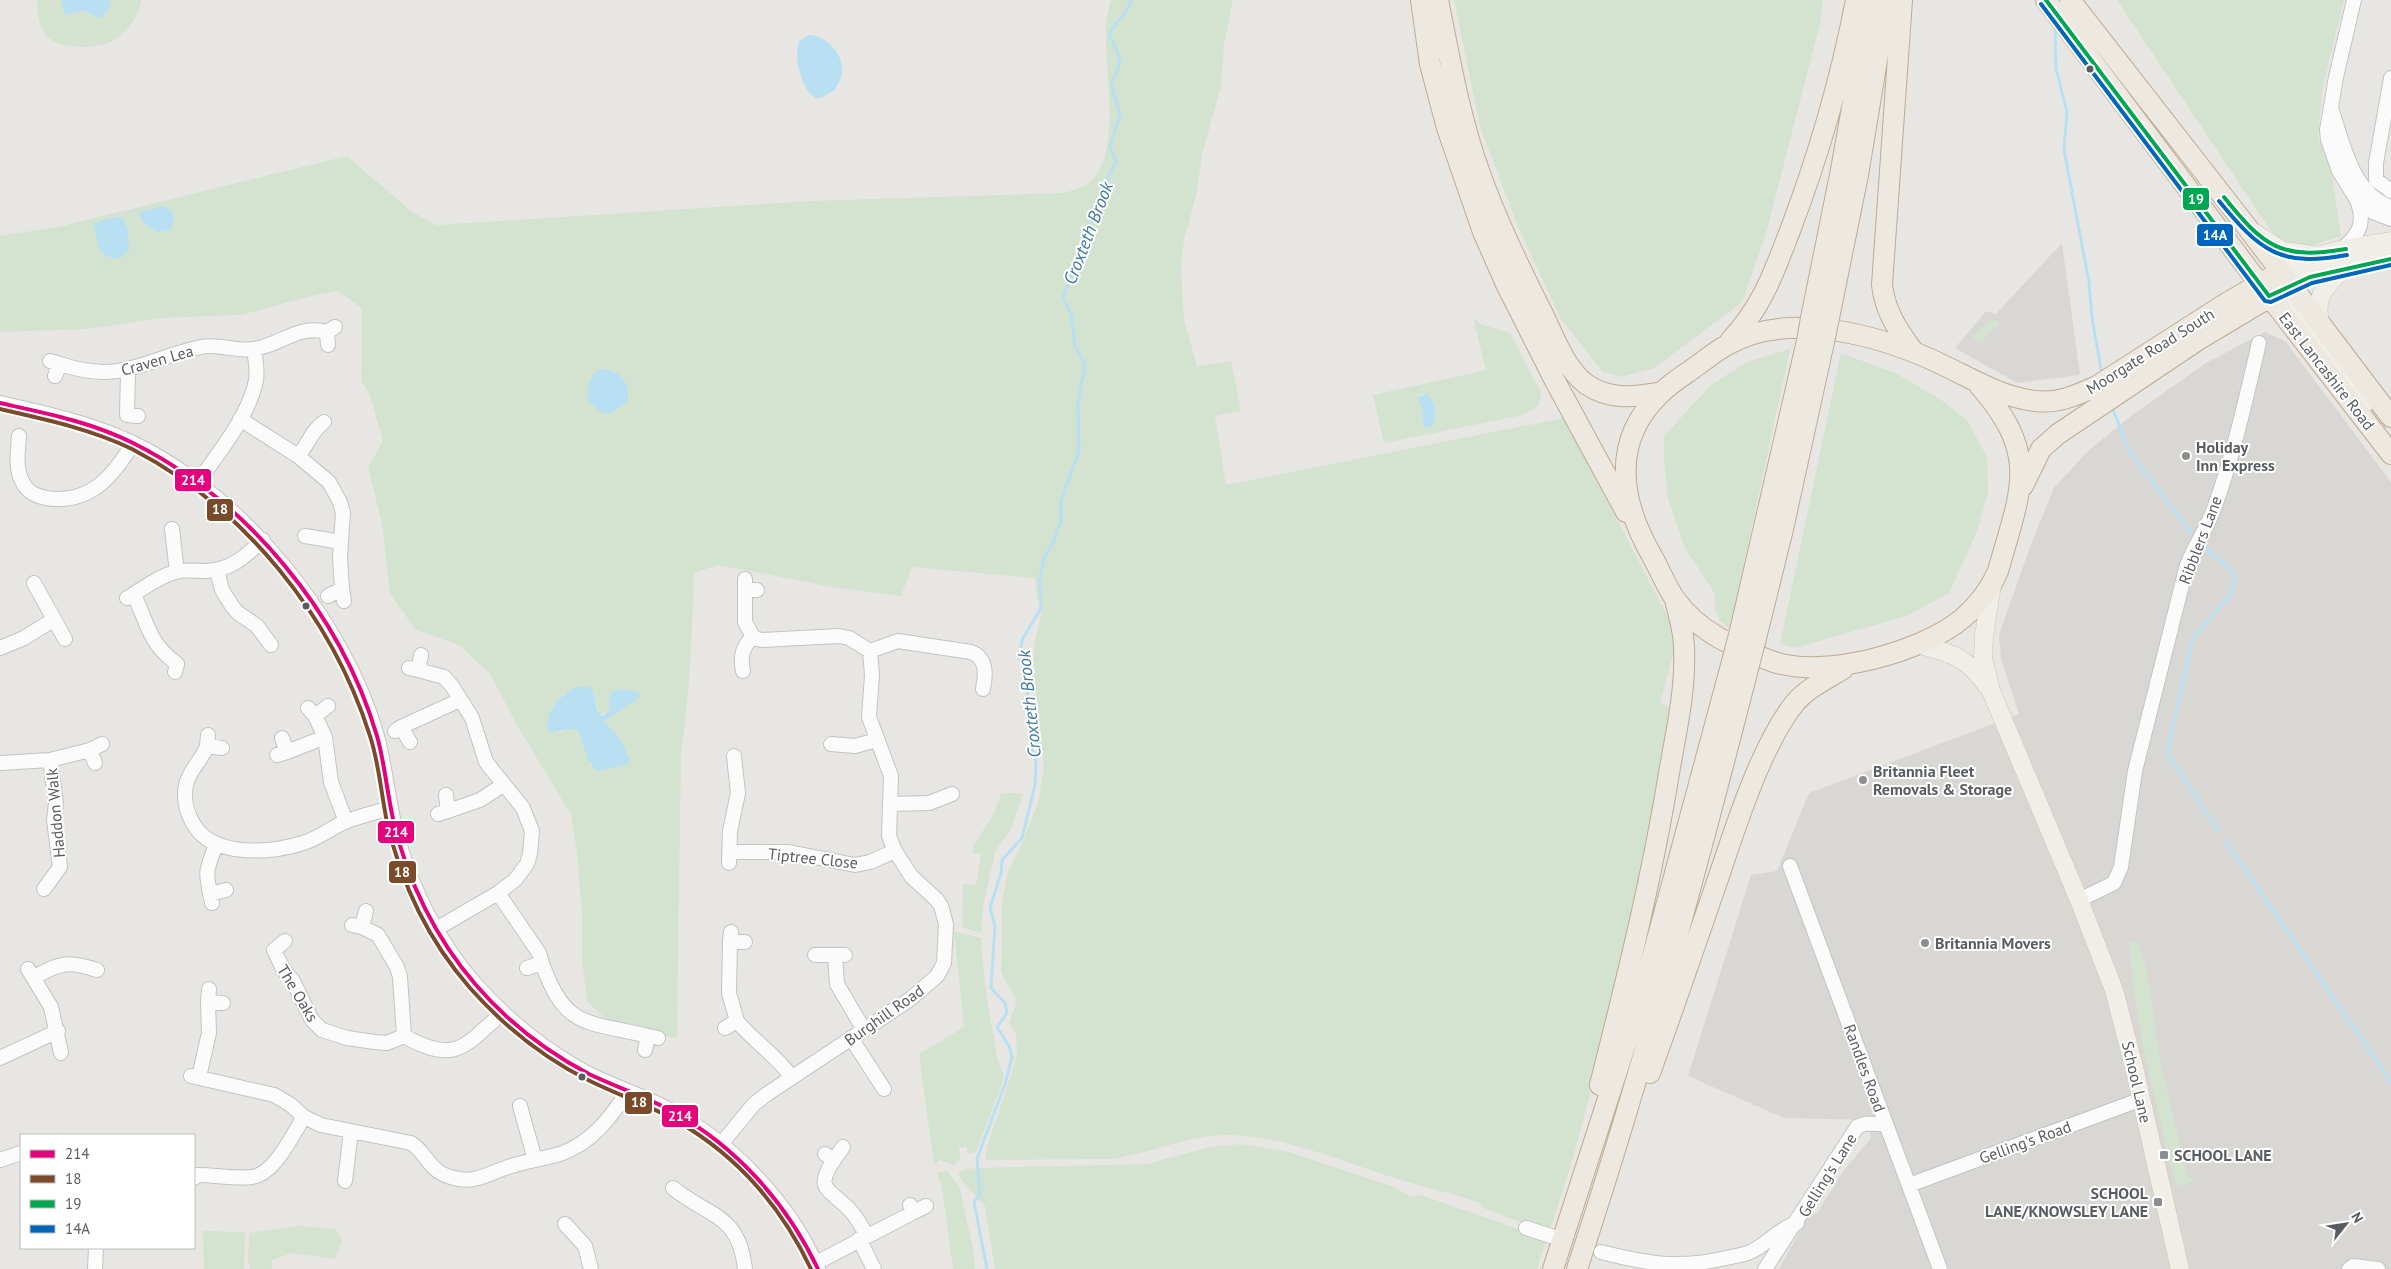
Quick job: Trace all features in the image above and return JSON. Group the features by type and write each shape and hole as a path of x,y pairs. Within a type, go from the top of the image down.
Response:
{"highway":[{"path":"1422,0 1430,64 1447,128 1483,232 1506,284 1555,381 1637,531 1674,597 1693,619 1712,634 1771,661 1810,669 1849,665 1918,644 1960,620 1977,605 1992,585 2019,496 2020,466 2016,445 1995,403 1978,384 1913,351 1882,339 1798,328 1751,335 1727,345 1662,392 1652,402 1638,425 1627,457 1626,476 1627,497 1637,531"},
{"path":"1438,0 1453,76 1480,175 1502,230 1561,351 1577,375 1598,391 1629,397 1662,392"},
{"path":"1727,345 1758,307 1805,191 1830,113 1856,0"},
{"path":"1820,318 1841,170 1871,0"},
{"path":"1577,1269 1604,1189 1665,980 1747,639 1820,318 1858,175 1887,0"},
{"path":"1902,0 1882,285 1884,303 1893,323 1913,351"},
{"name":"East Lancashire Road","path":"2070,0 2247,227 2275,284 2320,322 2391,416"},
{"name":"East Lancashire Road","path":"2047,2 2275,284 2364,420 2391,454"},
{"path":"2082,16 2107,58 2134,96 2275,284"},
{"name":"Moorgate Road South","path":"1978,384 2035,401 2054,401 2106,390 2241,313 2275,284"},
{"name":"Moorgate Road South","path":"2019,496 2036,458 2045,445 2106,390 2275,284"},
{"path":"2241,313 2261,314 2272,318 2282,325 2346,404 2364,420"},
{"path":"1573,1212 1594,1108 1631,960 1668,783 1685,651 1674,597"},
{"path":"1553,1269 1573,1212 1645,984 1695,807 1741,662"},
{"path":"1604,1189 1632,1125 1738,819 1768,750 1785,716 1796,701 1809,690 1849,665"}],"main road":[{"path":"2247,227 2283,251 2304,255 2333,252 2391,241"},
{"path":"2275,284 2333,252"},
{"path":"2275,284 2346,267 2391,259"},
{"path":"2320,322 2318,303 2322,291 2346,267"},
{"path":"2275,284 2391,441"},
{"name":"School Lane","path":"1990,691 1983,658 1984,636 1992,585"},
{"name":"School Lane","path":"1918,644 1947,652 1964,660 1975,669 1990,691 2080,900 2114,990 2142,1099 2180,1269"}],"street":[{"path":"2333,252 2352,241 2362,220 2362,212 2357,200 2339,171 2328,140 2327,130 2332,111 2336,77 2354,0"},
{"path":"2385,187 2376,180 2376,163 2391,78"},
{"path":"2332,111 2352,168 2370,193 2391,207"},
{"path":"2357,200 2373,212 2391,219"},
{"name":"Craven Lea","path":"55,367 100,373 128,371 200,347 223,346 254,349 304,330 316,329 330,334"},
{"name":"Ribblers Lane","path":"2080,900 2114,883 2121,867 2135,771 2187,565 2194,547 2215,508 2260,343"},
{"path":"196,484 240,419 253,392 256,379 254,349"},
{"path":"128,371 127,415 138,416"},
{"path":"0,402 73,420 133,444 221,502 263,540 278,557 329,631 360,686 378,739 397,836 412,879 436,929 454,958 502,1013 531,1038 580,1069 671,1110 722,1143 745,1163 792,1222 817,1266 863,1237 917,1208"},
{"path":"240,419 298,456 321,474 335,491 344,513 341,542 343,595 328,596"},
{"path":"298,456 304,450 310,435 326,420"},
{"path":"19,432 18,471 23,483 36,495 57,499 82,496 106,482 118,469 133,444"},
{"path":"172,526 176,572"},
{"path":"302,534 341,542"},
{"path":"180,664 164,654 151,638 130,596 162,577 176,572 217,570 238,562 263,540"},
{"path":"217,570 222,590 232,606 238,613 257,626 272,646"},
{"path":"34,584 65,640"},
{"path":"749,587 745,622 752,637 762,640 839,636 849,638 870,650 898,641 971,652 980,657 983,662 986,677 983,691"},
{"path":"0,648 24,638 53,620"},
{"path":"743,672 742,655 744,648 752,637"},
{"name":"Burghill Road","path":"722,1143 754,1104 791,1076 909,1000 929,984 942,969 946,955 946,924 941,906 911,876 895,851 888,828 890,776 868,709 872,675 870,650"},
{"path":"421,656 414,669 444,677 460,700 472,718 486,762 523,808 530,825 532,842 530,854 522,873 498,893 436,929"},
{"path":"410,742 398,729 460,700"},
{"path":"328,706 312,712 326,737 332,782 346,822"},
{"path":"282,738 282,753 326,737"},
{"path":"222,748 208,740 190,775 185,792 191,820 196,829 216,845 234,850 274,849 304,843 346,822 391,808"},
{"path":"829,744 855,746 877,740"},
{"path":"0,763 50,760 96,753"},
{"name":"Tiptree Close","path":"734,755 738,793 730,831 729,857 789,852 855,865 870,862 895,851"},
{"name":"Haddon Walk","path":"44,889 64,868 54,820 56,803 50,760"},
{"path":"446,795 443,812 475,803 503,785"},
{"path":"890,804 929,803 957,796"},
{"path":"216,845 206,869 211,899 226,890"},
{"name":"Randles Road","path":"1790,866 1940,1269"},
{"path":"498,893 536,946 556,996 575,1016 650,1041"},
{"path":"366,911 357,926 378,935 400,977 404,1036 422,1046 444,1052 467,1045 502,1013"},
{"path":"746,942 731,937 729,993 731,1024 745,1032 774,1055 791,1076"},
{"name":"The Oaks","path":"285,941 274,950 283,968 293,981 312,1020 322,1030 347,1038 374,1042 387,1042 404,1036"},
{"path":"815,954 840,955 837,984 864,1030"},
{"path":"61,1053 58,1031 51,1007 32,973 62,963 91,965"},
{"path":"527,968 542,963"},
{"path":"223,1003 209,996 208,1033 195,1076 274,1094 291,1105 304,1117 321,1124 411,1143 436,1170 462,1180 478,1179 507,1167 561,1154 588,1139 608,1120 628,1091"},
{"path":"0,1058 58,1031"},
{"path":"851,1038 884,1089"},
{"name":"Gelling's Road","path":"1909,1185 2142,1099"},
{"path":"520,1103 535,1160"},
{"path":"195,1173 245,1178 262,1174 273,1164 304,1117"},
{"name":"Gelling's Lane","path":"1766,1268 1797,1223 1857,1127 1871,1122 1878,1125 1885,1124"},
{"path":"345,1181 351,1131"},
{"path":"842,1147 829,1157 824,1175 825,1186 828,1192 848,1208 863,1237 874,1269"},
{"path":"0,1166 20,1154"},
{"path":"671,1187 728,1224 741,1252 745,1269"},
{"path":"563,1221 585,1246 591,1269"},
{"name":"Gelling's Lane","path":"1601,1252 1636,1261 1666,1265 1697,1264 1752,1252 1784,1228 1797,1223"},
{"path":"1526,1228 1550,1236"},
{"path":"95,1269 96,1249"},
{"path":"1752,1252 1766,1268"},
{"path":"2349,1269 2353,1266 2378,1269"}],"shaded area":[{"path":"2062,243 2080,375 2017,383 1955,348 1986,311 1996,314"},
{"path":"2265,332 2286,342 2391,482 2391,1269 1779,1269 1808,1216 1817,1213 1844,1170 1871,1138 1867,1120 1784,1118 1688,1076 1751,875 1777,871 1809,793 2019,714 2001,659 1999,635 2031,544 2054,488 2087,452 2127,419 2206,363"}],"green space":[{"path":"37,0 64,0 60,3 90,13 111,5 110,0 141,0 135,18 116,39 104,44 80,47 56,43 46,35 39,21"},
{"path":"1111,0 1233,0 1224,45 1221,86 1202,155 1196,196 1184,240 1181,268 1184,320 1197,366 1231,361 1241,411 1215,416 1226,485 1564,418 1672,625 1676,643 1660,703 1676,709 1609,1022 1572,1162 1549,1233 1481,1207 1481,1203 1469,1199 1394,1178 1304,1148 1244,1136 1223,1135 1196,1138 1111,1159 985,1160 987,1147 1017,1056 1016,1033 1009,1023 1016,1004 1015,998 1001,972 1002,900 1008,872 1038,803 1044,768 1034,674 1034,646 1042,609 1037,597 1034,578 912,567 901,596 838,588 718,565 694,573 689,686 681,753 677,1038 613,1026 587,1001 582,958 582,914 577,854 571,815 518,727 490,674 459,645 416,630 390,594 382,524 368,467 383,441 370,395 361,381 362,308 337,291 307,297 242,315 161,318 88,329 0,332 0,236 58,227 347,156 412,212 437,225 809,201 1063,193 1072,191 1084,186 1094,178 1102,163 1107,146 1109,105 1106,26","holes":["593,691 600,715 609,711 610,695 637,701 604,721 621,740 591,766 578,730 573,728 559,733 551,710 563,693"]},
{"path":"1454,0 1823,0 1820,24 1765,237 1742,302 1654,368 1622,377 1603,372 1561,319 1519,229 1480,127"},
{"path":"2117,0 2344,0 2322,90 2318,138 2331,170 2341,236 2289,253 2271,231"},
{"path":"1473,317 1480,324 1510,333 1541,392 1539,405 1523,415 1384,443 1373,395 1486,370","holes":["1427,394 1435,407 1436,416 1424,426 1421,405 1417,397"]},
{"path":"1997,320 1999,324 1979,343 1973,337 1989,321"},
{"path":"1790,349 1730,629 1720,621 1715,610 1715,594 1684,546 1668,499 1664,462 1664,436 1711,385 1747,362"},
{"path":"1841,353 1895,373 1940,399 1967,420 1987,457 1988,493 1976,534 1949,593 1909,615 1796,648 1780,644"},
{"path":"1001,794 1023,794 1011,829 995,852 983,907 981,933 962,927 963,884 976,885 981,854 972,853 974,845 994,813"},
{"path":"954,931 981,938 989,1013 999,1065 1004,1075 976,1152 967,1154 967,1147 959,1148 960,1160 953,1165 940,1160 934,1165 919,1054 964,1027"},
{"path":"2129,942 2138,942 2147,971 2161,1065 2186,1171 2189,1177 2196,1181 2176,1186 2141,1034"},
{"path":"1241,1144 1289,1152 1394,1187 1411,1197 1421,1195 1547,1239 1537,1269 995,1269 985,1206 963,1182 958,1173 975,1168 1147,1164 1210,1147"},
{"path":"947,1171 959,1186 973,1248 975,1269 953,1269 942,1187 937,1173"},
{"path":"300,1226 336,1229 342,1240 335,1259 292,1253 272,1260 272,1269 250,1269 248,1261 249,1233"},
{"path":"203,1231 243,1232 245,1234 244,1269 204,1269"}],"water":[{"path":"64,0 110,0 111,5 102,19 82,10 66,15 60,3"},
{"path":"809,35 828,42 837,53 842,66 841,78 834,91 818,99 809,93 806,87 801,75 797,55 799,41"},
{"path":"162,206 172,211 174,222 170,230 157,232 143,223 138,212"},
{"path":"114,217 123,218 128,230 129,251 119,259 111,258 99,248 94,223"},
{"path":"600,369 618,374 626,383 628,389 627,403 610,413 602,413 588,401 589,383"},
{"path":"1427,394 1435,406 1435,419 1431,428 1424,426 1421,405 1417,397"},
{"path":"577,687 590,687 599,713 602,716 609,711 609,697 612,692 624,690 640,694 637,701 604,721 621,740 630,760 628,764 601,771 595,770 588,759 578,730 549,731 547,726 548,720 553,708 561,697"}],"waterway":[{"name":"Croxteth Brook","path":"987,1269 974,1202 980,1194 977,1159 1005,1084 1012,1057 1009,1046 997,1027 1007,1013 1005,1003 991,988 995,926 990,908 1001,873 1002,860 1022,838 1035,785 1036,760 1031,746 1027,679 1020,659 1022,640 1041,608 1040,579 1043,560 1054,541 1061,520 1061,501 1079,451 1078,403 1085,364 1075,346 1071,314 1063,297 1078,260 1082,239 1101,205 1103,189 1116,161 1110,147 1120,114 1111,84 1118,70 1119,59 1109,35 1126,11 1131,0"},
{"path":"2055,26 2056,69 2067,112 2064,150 2089,282 2092,318 2102,375"},
{"path":"2112,407 2130,453 2195,538"},
{"path":"2201,544 2230,569 2235,579 2231,594 2193,637 2167,753 2218,830"},
{"path":"2226,842 2391,1082"}],"transit line":[{"name":"19","path":"2046,0 2269,296 2310,277 2391,259"},
{"name":"14A","path":"2041,4 2265,301 2271,302 2312,283 2391,265"},
{"name":"19","path":"2224,197 2251,228 2276,246 2289,251 2305,253 2346,249"},
{"name":"14A","path":"2219,201 2247,233 2260,244 2274,252 2288,257 2305,259 2347,255"},
{"name":"214","path":"0,403 101,429 133,443 175,467 214,496 251,529 284,565 314,605 340,647 361,691 377,736 394,823 407,867 425,909 448,949 488,998 514,1023 543,1046 589,1074 670,1110 694,1124 737,1158 775,1199 791,1221 818,1269"},
{"name":"18","path":"0,409 84,430 132,449 173,473 211,501 247,534 279,569 308,608 333,649 353,692 370,736 378,767 387,822 400,867 429,931 455,970 496,1015 540,1051 588,1080 678,1122 709,1142 727,1157 760,1190 775,1209 811,1269"}],"place":[{"name":"Holiday Inn Express","path":"2186,456"},
{"name":"Britannia Fleet Removals & Storage","path":"1863,780"},
{"name":"Britannia Movers","path":"1925,943"},
{"name":"SCHOOL LANE","path":"2164,1155"},
{"name":"SCHOOL LANE/KNOWSLEY LANE","path":"2158,1202"}]}
